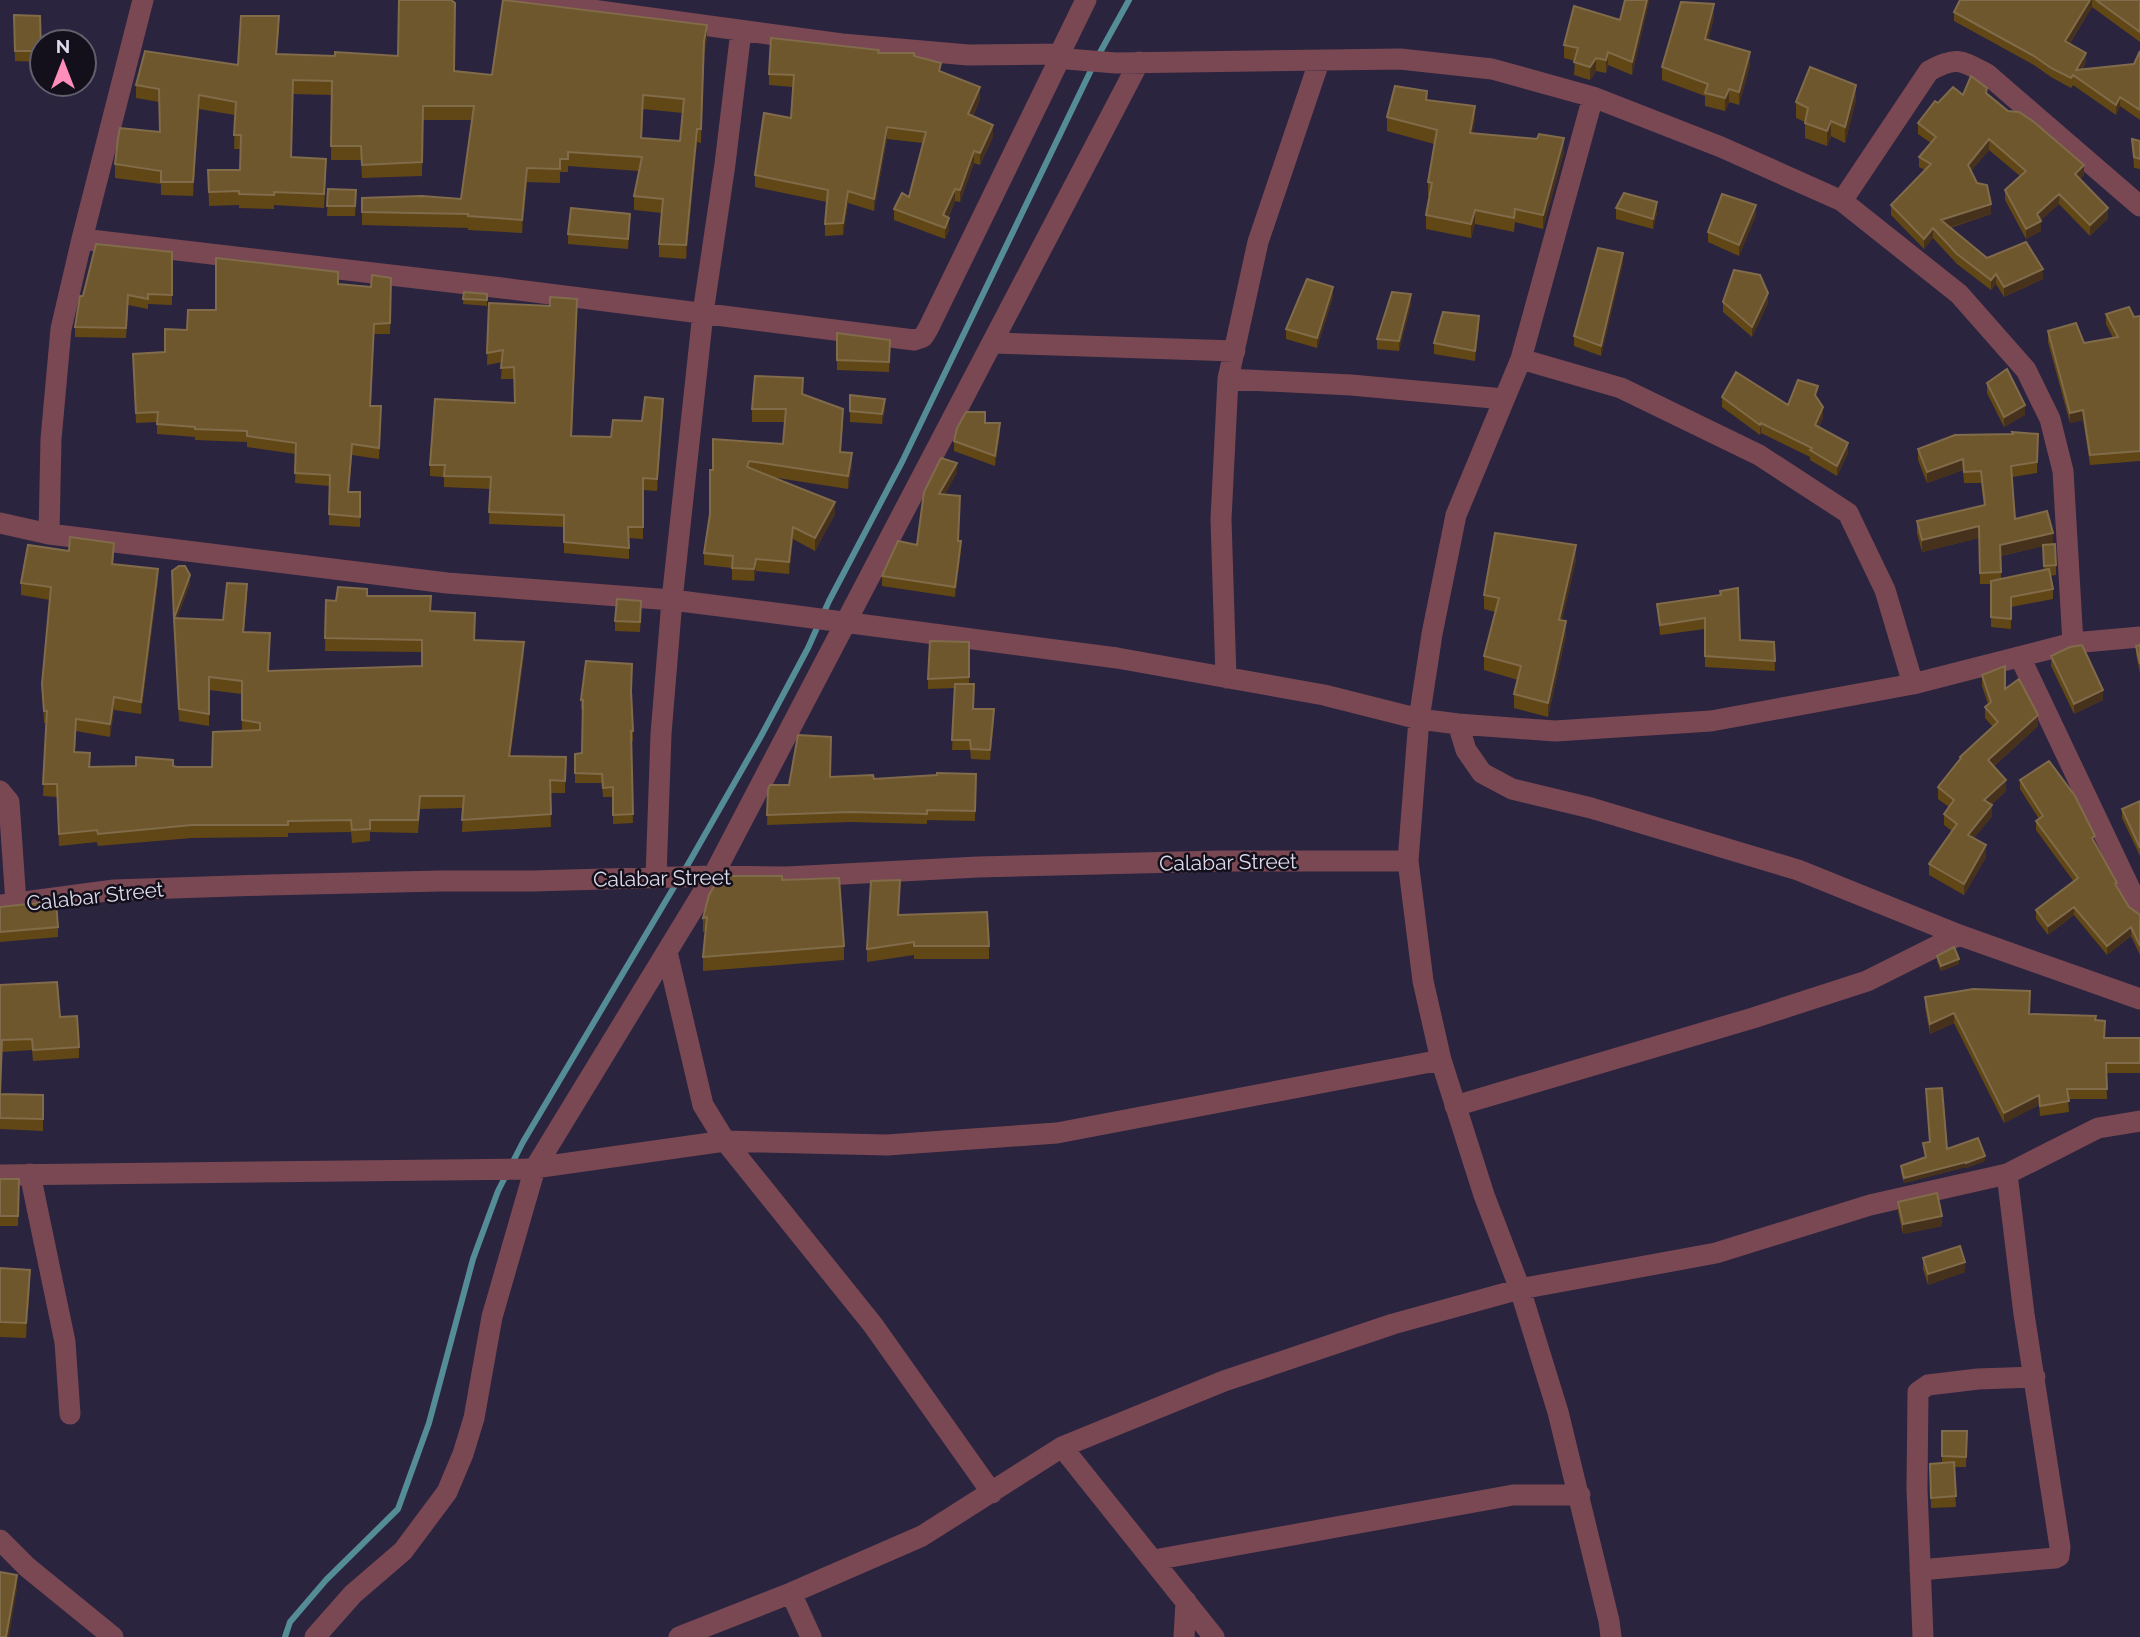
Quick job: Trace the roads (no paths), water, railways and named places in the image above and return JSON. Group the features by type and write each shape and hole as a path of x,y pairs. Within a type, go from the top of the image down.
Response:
{"street":[{"path":"49,534 51,439 61,329 144,0"},
{"path":"519,0 842,44 968,55 1062,54 1067,59 1116,63 1400,59 1492,69 1593,97 1721,147 1842,201 1959,294 2026,370 2050,418 2063,471 2073,643"},
{"path":"82,239 914,340 923,337 1086,0"},
{"path":"656,877 661,734 672,600 703,313 741,31"},
{"path":"1842,201 1929,71 1947,61 1962,60 1987,74 2140,206"},
{"path":"315,1637 353,1594 403,1551 447,1492 474,1418 492,1317 531,1169 667,952 1139,62"},
{"path":"1226,678 1221,519 1228,379 1258,242 1319,62"},
{"path":"1593,97 1521,359 1456,515 1432,634 1419,719 1408,861 1423,981 1441,1060 1484,1195 1520,1289 1580,1494 1611,1637"},
{"path":"992,343 1235,351"},
{"path":"1521,359 1621,388 1759,454 1848,513 1885,590 1913,684"},
{"path":"1228,379 1351,385 1504,399"},
{"path":"0,523 49,534 447,583 672,600 1117,658 1324,695 1419,719 1555,731 1711,721 1913,684 2073,643 2140,637"},
{"path":"2020,657 2140,910"},
{"path":"1458,724 1466,750 1482,773 1512,789 1591,808 1798,870 1959,935 2140,999"},
{"path":"0,791 9,802 8,904"},
{"name":"Calabar Street","path":"8,904 114,890 707,876 787,877 978,867 1220,861 1408,861"},
{"path":"1455,1106 1753,1018 1867,981 1959,935"},
{"path":"667,952 703,1105 725,1141 873,1325 992,1493"},
{"path":"0,1175 531,1169 725,1141 887,1145 1057,1133 1441,1060"},
{"path":"679,1637 791,1593 922,1536 1062,1447 1237,1377 1393,1324 1520,1289 1716,1253 1870,1205 2007,1174 2098,1128 2140,1121"},
{"path":"30,1174 65,1342 70,1415"},
{"path":"1920,1570 2059,1556 2060,1547 2024,1314 2007,1174"},
{"path":"1923,1637 1917,1489 1918,1392 1928,1385 2035,1377"},
{"path":"1062,1447 1214,1637"},
{"path":"1154,1560 1513,1495 1580,1494"},
{"path":"0,1540 27,1567 113,1637"},
{"path":"791,1593 810,1637"},
{"path":"1184,1637 1186,1601"}],"waterway":[{"path":"1098,56 1129,0"},
{"path":"683,873 808,648 829,601 902,462 1093,66"},
{"path":"285,1637 290,1622 326,1580 398,1509 429,1423 473,1259 498,1191 523,1142 677,882"}]}
